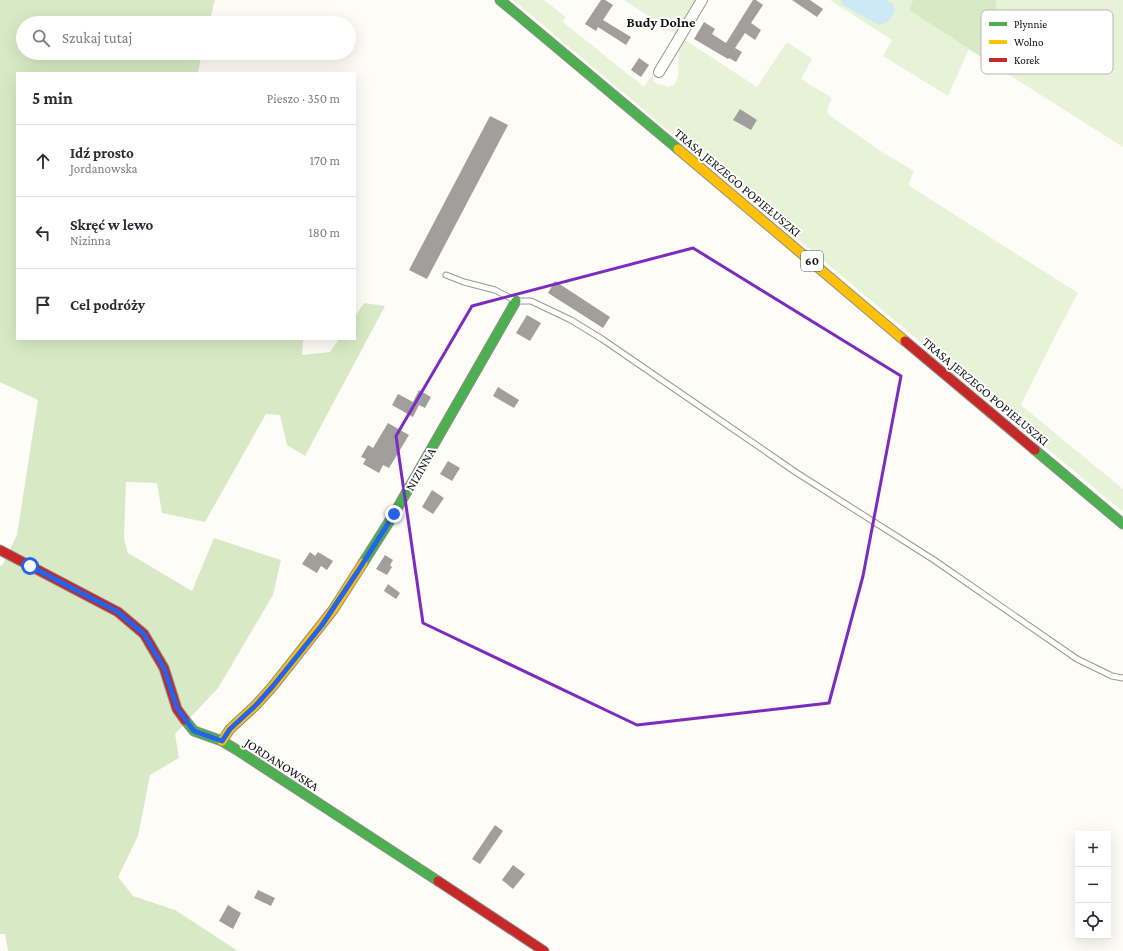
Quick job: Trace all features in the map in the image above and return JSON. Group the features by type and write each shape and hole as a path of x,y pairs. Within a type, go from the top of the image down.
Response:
{"street":[{"name":"TRASA JERZEGO POPIEŁUSZKI","path":"500,0 1123,524"},
{"path":"659,72 702,0"},
{"name":"NIZINNA","path":"222,741 230,729 256,705 273,686 333,610 394,514 516,301"},
{"name":"JORDANOWSKA","path":"0,550 118,612 144,634 164,668 177,708 194,731 222,741 252,759 544,951"}],"lane":[{"path":"446,275 464,282 495,290 516,301 531,301 571,320 602,339 797,473 934,560 1077,659 1112,676 1123,678"}],"highlighted area":[{"path":"693,248 901,376 863,576 829,703 637,725 423,623 396,436 472,306"}],"green space":[{"path":"0,0 215,0 211,16 16,16 16,60 201,60 198,72 16,72 16,340 303,340 302,355 330,352 338,340 356,340 356,315 364,303 385,306 305,456 287,445 280,415 266,414 205,522 162,513 157,483 126,482 124,539 128,553 192,591 214,538 281,560 273,595 218,688 175,734 179,758 150,775 138,836 118,877 133,896 175,910 238,951 8,951 5,934 0,934 0,565 2,566 17,535 38,400 0,382"},
{"path":"513,0 544,0 566,17 563,22 644,87 654,71 653,78 655,83 669,87 674,85 678,77 679,50 685,40 757,87 787,42 812,59 801,79 832,98 827,110 829,115 879,150 914,171 908,185 1078,293 1021,405 1123,489 1123,512"},
{"path":"624,0 698,0 677,35"},
{"path":"830,0 913,0 909,10 969,49 948,96 883,56 892,40"},
{"path":"913,0 996,0 997,10 981,10 981,57 909,10"},
{"path":"996,0 1123,0 1123,147 1008,74 1113,74 1113,10 997,10"}],"water":[{"path":"840,0 886,0 893,4 895,10 887,22 879,25 846,7"}],"building":[{"path":"601,0 605,0 613,5 603,20 631,37 626,45 598,27 596,31 585,24"},
{"path":"753,0 756,0 763,5 751,23 761,30 755,40 745,33 735,48 742,52 736,62 729,58 728,59 694,39 704,22 715,29 712,34 726,43"},
{"path":"792,0 810,0 823,9 817,17"},
{"path":"639,58 649,65 641,77 631,70"},
{"path":"740,109 757,120 751,130 733,120"},
{"path":"490,116 508,125 427,279 409,270"},
{"path":"555,281 610,317 603,328 548,293"},
{"path":"527,315 541,323 530,341 516,333"},
{"path":"498,387 519,400 514,408 493,396"},
{"path":"419,390 431,397 425,408 419,405 413,417 392,405 398,394 413,402"},
{"path":"388,423 409,435 389,468 383,465 379,473 363,464 366,459 361,457 368,445 373,448"},
{"path":"448,461 460,468 452,481 440,474"},
{"path":"432,490 444,498 433,514 422,507"},
{"path":"310,552 315,556 318,552 333,561 327,570 321,566 317,573 302,564"},
{"path":"385,555 393,560 390,565 392,567 387,575 376,569"},
{"path":"388,584 400,593 396,599 384,591"},
{"path":"495,825 503,831 480,864 472,859"},
{"path":"513,865 525,874 513,889 502,880"},
{"path":"258,890 275,898 271,906 254,898"},
{"path":"228,905 241,913 233,929 219,921"}],"traffic: fast":[{"path":"500,0 678,149"},
{"path":"363,563 394,514 516,301"},
{"path":"1035,450 1123,524"},
{"path":"185,720 194,731 222,741 237,750 438,881"}],"traffic: slow":[{"path":"678,149 905,341"},
{"path":"222,741 230,729 256,705 273,686 333,610 363,563"}],"traffic: jam":[{"path":"905,341 1035,450"},
{"path":"0,550 118,612 144,634 164,668 177,709 185,720"},
{"path":"438,881 544,951"}],"district":[{"name":"Budy Dolne","path":"661,22"}],"route":[{"path":"30,566 118,612 144,634 164,668 177,708 194,731 222,741 230,729 264,697 322,625 394,514"}]}
